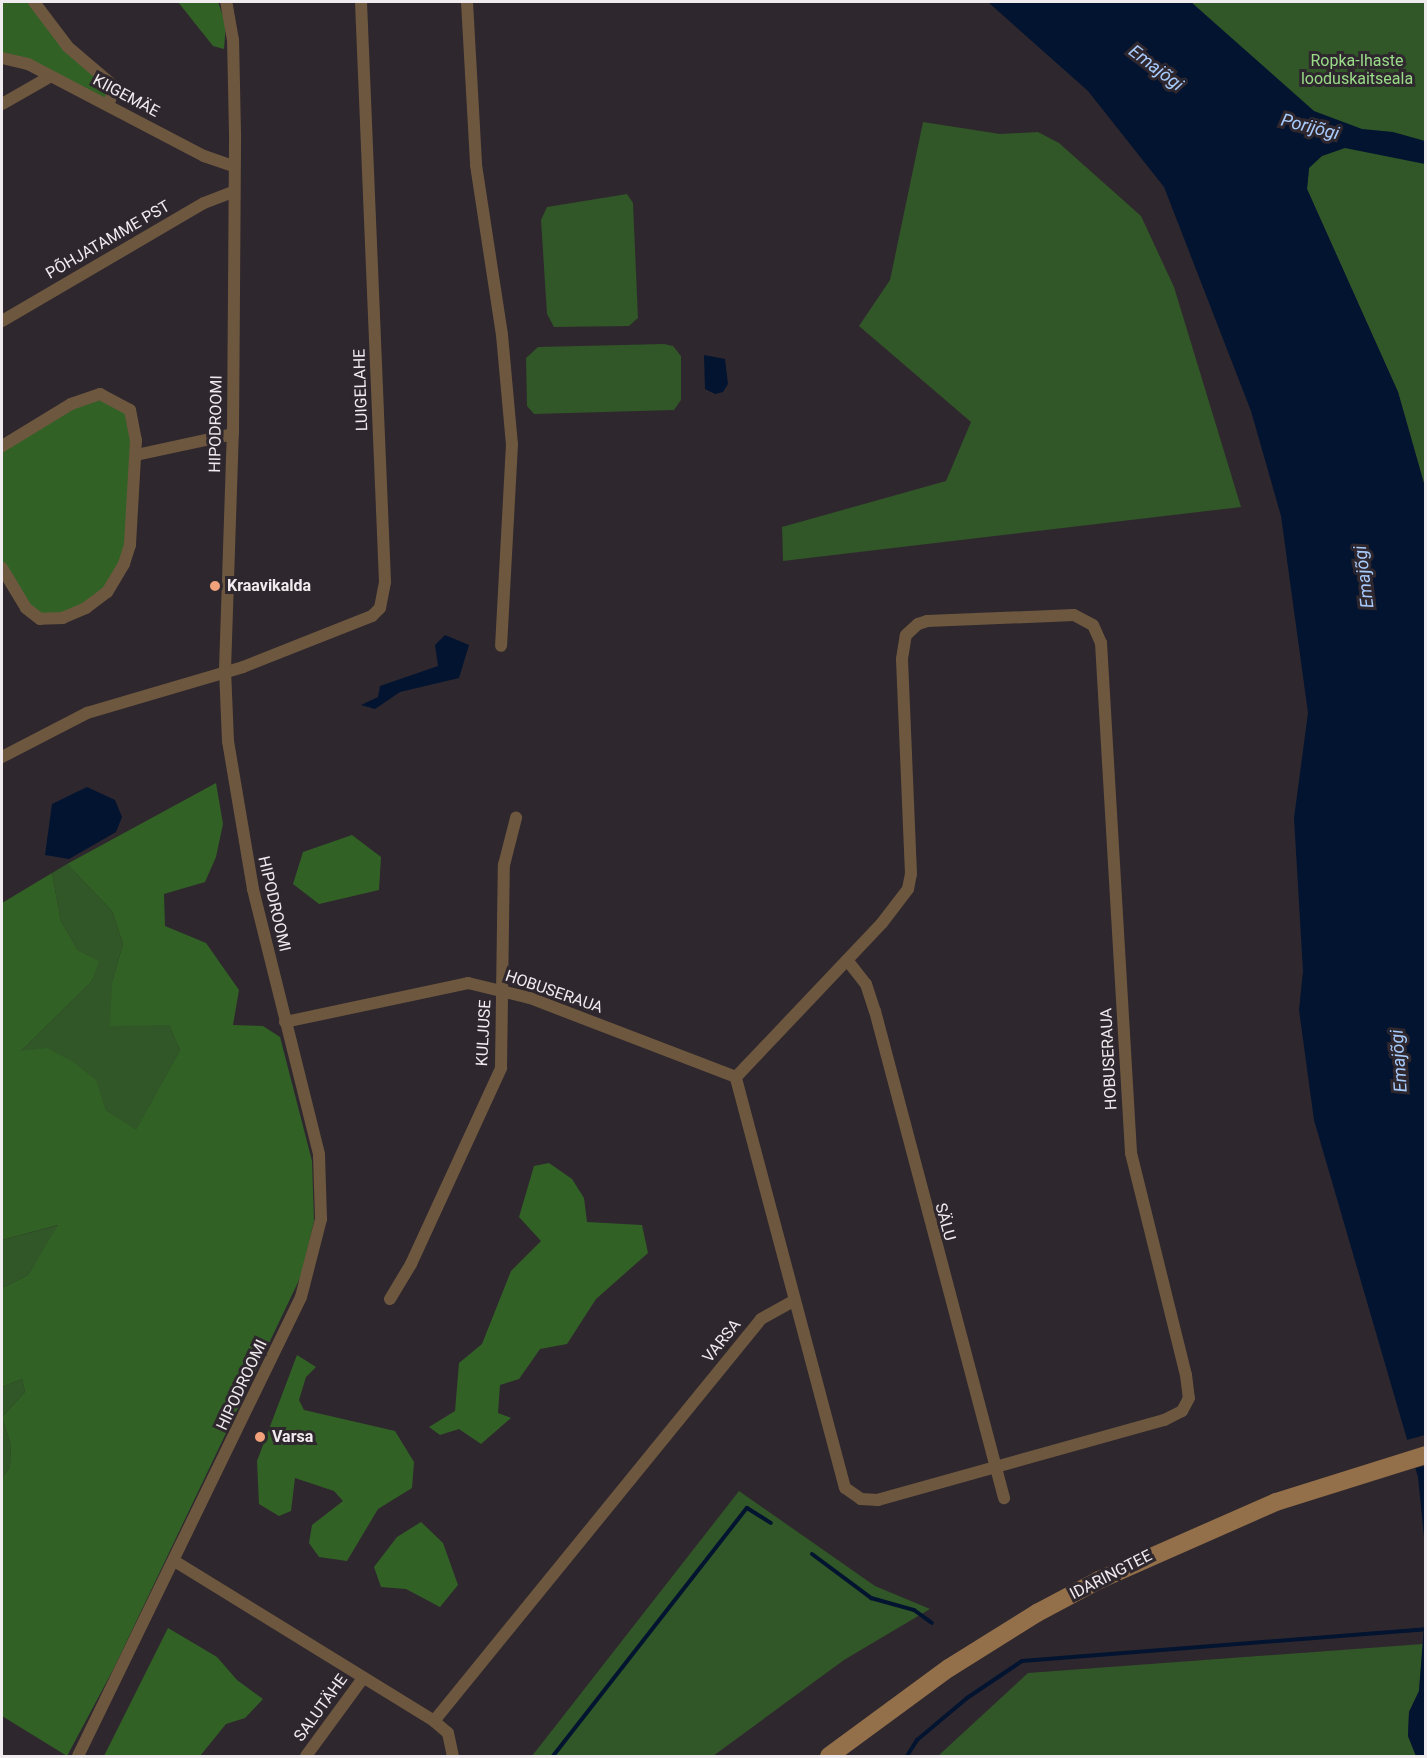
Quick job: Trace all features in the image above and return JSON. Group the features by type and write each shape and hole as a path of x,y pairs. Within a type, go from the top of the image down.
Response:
{"main road":[{"name":"IDARINGTEE","path":"829,1756 949,1668 1036,1613 1217,1525 1333,1481 1425,1455"}],"street":[{"path":"34,2 68,46 116,88 108,104"},
{"name":"HIPODROOMI","path":"78,1756 176,1562 301,1297 315,1251 321,1219 319,1154 285,1022 241,831 228,741 225,670 233,434 233,40 226,2"},
{"name":"LUIGELAHE","path":"225,670 243,667 372,616 381,608 383,599 361,2"},
{"path":"467,2 476,165 502,335 512,444 501,646"},
{"name":"KIIGEMÄE","path":"2,58 28,64 204,156 233,166"},
{"path":"2,104 51,76"},
{"name":"PÕHJATAMME PST","path":"2,321 204,203 233,192"},
{"path":"2,446 71,404 100,394 130,410 136,454 130,545 124,564 96,602 63,618 40,619 26,608 2,568"},
{"path":"136,454 233,434"},
{"name":"HOBUSERAUA","path":"1074,615 1087,619 1101,643 1131,1153 1186,1375 1189,1398 1182,1411 1164,1420 878,1500 853,1496 845,1488 793,1301 736,1077 903,897 911,874 902,659 906,635 927,621 1074,615"},
{"path":"2,757 87,713 225,670"},
{"name":"KULJUSE","path":"390,1299 411,1264 501,1068 504,865 516,818"},
{"name":"SÄLU","path":"847,960 858,969 869,993 929,1226 1004,1498"},
{"name":"HOBUSERAUA","path":"285,1022 468,983 502,991 736,1077"},
{"name":"VARSA","path":"434,1720 761,1319 793,1301"},
{"path":"176,1562 434,1720 448,1733 453,1756"},
{"name":"SALUTÄHE","path":"306,1756 363,1678"}],"green space":[{"path":"2,2 32,2 114,88 107,101 2,56"},
{"path":"178,2 218,2 226,24 224,49 213,46"},
{"name":"Ropka-Ihaste looduskaitseala","path":"1191,2 1425,2 1425,487 1398,392 1307,189 1309,168 1291,94"},
{"path":"923,122 1000,134 1038,132 1059,143 1141,216 1174,287 1241,507 783,561 782,527 946,481 971,422 859,326 890,280"},
{"path":"627,194 633,203 638,318 629,326 554,327 547,314 541,220 547,207"},
{"path":"664,344 673,346 681,356 681,400 674,410 534,414 527,406 526,358 538,347"},
{"path":"105,400 126,413 132,444 126,556 117,573 91,601 59,617 41,617 31,610 2,562 2,449 82,402"},
{"path":"216,783 223,824 216,857 205,882 164,894 165,926 206,943 239,990 233,1025 263,1026 280,1037 312,1161 314,1221 301,1276 114,1668 67,1756 2,1716 2,1477 10,1468 11,1445 2,1417 25,1392 22,1379 2,1387 2,1288 28,1275 58,1225 2,1240 2,903 52,873 61,921 78,950 99,961 92,981 21,1051 47,1048 73,1062 96,1080 106,1110 136,1130 180,1050 169,1025 110,1026 112,982 123,944 112,911 67,864"},
{"path":"352,835 381,857 379,890 319,904 293,884 303,852"},
{"path":"67,864 112,911 123,944 112,982 169,1025 180,1050 136,1131 106,1110 95,1080 20,1052 92,981 98,961 78,950 61,921 52,873"},
{"path":"549,1163 572,1179 584,1198 587,1222 642,1225 648,1253 596,1299 567,1344 540,1349 519,1379 500,1385 498,1413 511,1418 481,1444 459,1429 440,1435 429,1427 455,1411 459,1363 482,1344 511,1271 541,1241 519,1217 534,1166"},
{"path":"59,1225 28,1275 2,1288 2,1240"},
{"path":"297,1355 316,1367 306,1377 299,1400 304,1410 395,1431 414,1462 412,1488 378,1509 347,1561 319,1557 309,1543 312,1525 343,1501 334,1491 295,1478 291,1511 279,1516 259,1504 257,1461"},
{"path":"22,1379 25,1392 2,1417 2,1387"},
{"path":"2,1417 11,1445 10,1468 2,1477"},
{"path":"739,1491 875,1586 930,1609 844,1660 713,1756 532,1756"},
{"path":"421,1522 443,1543 458,1585 440,1607 406,1589 381,1587 374,1567 397,1537"},
{"path":"168,1628 217,1657 237,1680 263,1699 245,1718 226,1724 200,1756 104,1756"},
{"path":"1423,1644 1419,1691 1409,1712 1408,1736 1416,1756 938,1756 1028,1673"}],"water":[{"path":"988,2 1191,2 1314,111 1362,129 1393,132 1425,141 1425,164 1345,148 1322,156 1309,168 1307,189 1398,392 1425,487 1425,1547 1418,1477 1314,1120 1299,1010 1303,971 1294,818 1308,713 1281,516 1251,411 1164,187 1088,91"},
{"path":"704,355 725,359 728,384 723,392 715,394 705,389"},
{"path":"445,635 469,645 459,678 400,692 375,709 361,705 378,697 380,686 438,666 435,645"},
{"path":"87,787 115,800 122,817 116,832 69,859 45,855 52,804"},
{"path":"1425,1612 1425,1756 1416,1756 1408,1736 1409,1712 1419,1691"}],"pier":[{"path":"1425,1435 1425,1466 1412,1469 1403,1441"}],"waterway":[{"path":"553,1756 747,1508 771,1523"},
{"path":"812,1554 871,1598 914,1610 932,1623"},
{"path":"907,1756 917,1740 967,1698 1022,1661 1426,1629"}],"place":[{"name":"Kraavikalda","path":"215,586"},
{"name":"Varsa","path":"260,1437"}],"water label":[{"name":"Emajõgi","path":"1156,68"},
{"name":"Porijõgi","path":"1310,127"},
{"name":"Emajõgi","path":"1364,577"},
{"name":"Emajõgi","path":"1399,1061"}]}
